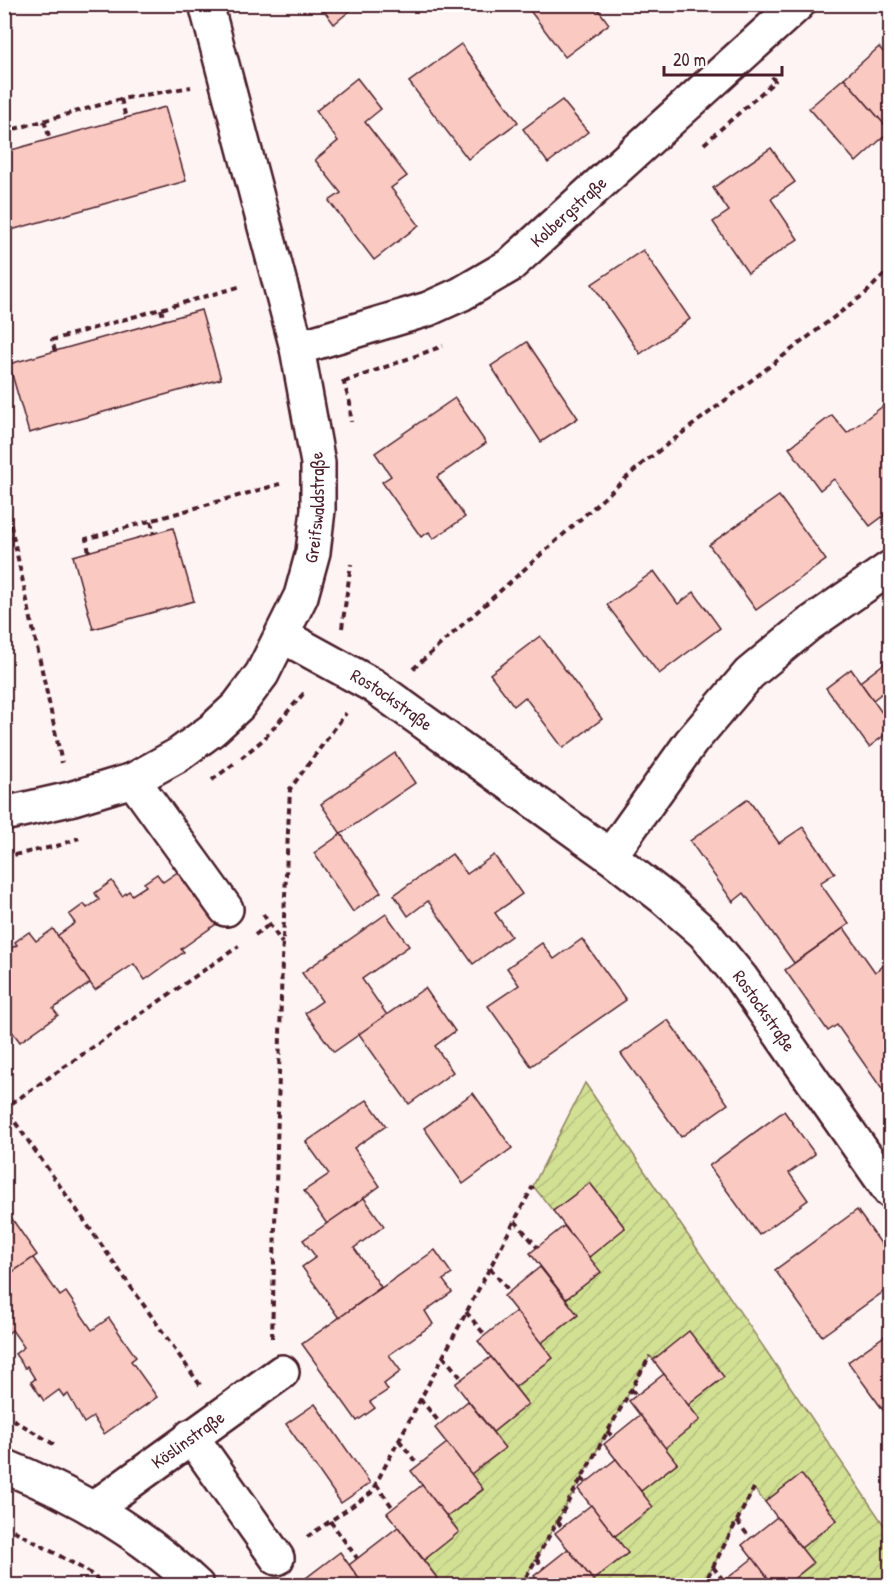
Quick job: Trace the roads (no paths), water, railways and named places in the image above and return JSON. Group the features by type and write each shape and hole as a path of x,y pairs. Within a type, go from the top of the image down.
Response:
{"street":[{"name":"Greifswaldstraße","path":"4,814 70,799 133,780 178,755 212,730 238,706 262,674 301,596 313,552 318,510 318,462 297,348 207,4"},
{"name":"Kolbergstraße","path":"297,348 428,309 461,294 509,266 798,4"},
{"path":"610,856 691,742 749,674 808,625 891,568"},
{"name":"Rostockstraße","path":"283,636 374,686 610,856 704,933 741,978 891,1191"},
{"path":"133,780 226,909"},
{"name":"Köslinstraße","path":"94,1508 190,1436 272,1379"},
{"path":"190,1436 277,1558"},
{"path":"4,1466 56,1488 127,1528 176,1566 197,1586"}]}
